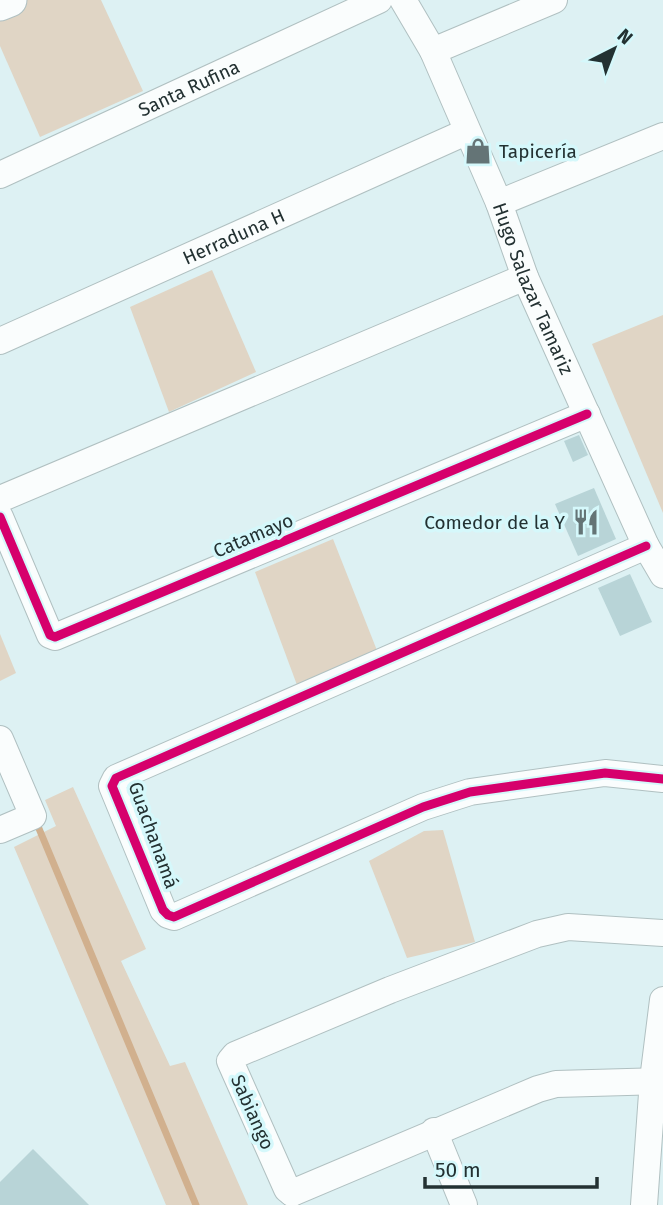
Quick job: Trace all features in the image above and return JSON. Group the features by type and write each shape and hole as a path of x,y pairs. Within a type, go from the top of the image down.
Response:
{"main road":[{"path":"0,4 10,0"}],"street":[{"name":"Santa Rufina","path":"0,176 379,0"},
{"name":"Hugo Salazar Tamariz","path":"403,0 433,51 499,203 525,276 646,546 663,575"},
{"path":"433,51 554,0"},
{"name":"Herraduna H","path":"0,341 466,132"},
{"path":"499,203 663,136"},
{"path":"0,499 525,276"},
{"name":"Catamayo","path":"0,517 50,635 55,637 587,414"},
{"name":"Guachanamá","path":"646,546 116,778 112,786 163,910 174,917 423,807 470,792 605,773 663,779"},
{"path":"0,739 33,816 0,830"},
{"name":"Sabiango","path":"658,1081 556,1084 538,1088 434,1131 292,1199 230,1061 235,1055 390,989 537,934 568,927 663,933"},
{"path":"643,1205 658,1081 663,1000"},
{"path":"434,1131 464,1205"}],"shaded area":[{"path":"27,0 101,0 143,91 40,137 0,46 0,10"},
{"path":"212,270 256,372 169,412 130,307"},
{"path":"663,315 663,513 592,344"},
{"path":"333,539 378,653 297,685 255,572"},
{"path":"0,634 16,673 0,681"},
{"path":"73,787 146,949 121,961 170,1066 185,1062 248,1205 166,1205 14,847 56,826 45,800"},
{"path":"443,830 475,942 407,958 369,861 424,831"}],"building":[{"path":"579,435 588,455 573,462 564,441"},
{"name":"Comedor de la Y","path":"594,488 616,539 578,556 555,504"},
{"path":"630,574 652,622 620,636 598,588"},
{"path":"33,1149 89,1205 0,1205 0,1182"}],"waterway":[{"path":"35,819 196,1205"}],"cycle path":[{"path":"0,517 50,635 55,637 587,414"},
{"path":"646,546 116,778 112,786 163,910 174,917 423,807 470,792 605,773 663,779"}],"place":[{"name":"Tapicería","path":"478,151"},
{"name":"Comedor de la Y","path":"586,522"}]}
